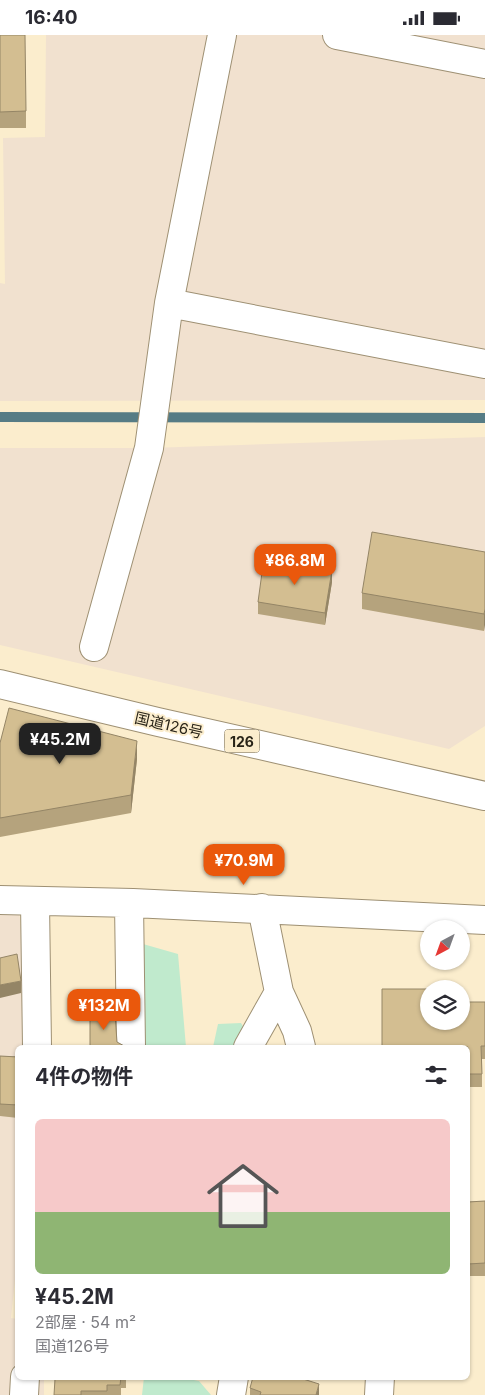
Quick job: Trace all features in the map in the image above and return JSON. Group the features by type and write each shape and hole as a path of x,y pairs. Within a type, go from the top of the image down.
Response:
{"main road":[{"path":"94,647 148,448 169,303 222,35"},
{"path":"337,35 485,64"},
{"path":"169,303 485,364"},
{"name":"国道126号","path":"0,684 485,796"},
{"path":"0,900 129,903 485,920"},
{"path":"34,902 37,1045"},
{"path":"129,903 131,1045"},
{"path":"262,909 279,992 297,1031 300,1045"},
{"path":"249,1045 260,1022 279,992"},
{"path":"24,1395 25,1380"},
{"path":"231,1395 234,1380"},
{"path":"379,1395 380,1380"}],"shaded area":[{"path":"46,35 485,35 485,400 0,401 0,283 5,284 3,138 45,137"},
{"path":"485,437 485,726 449,749 0,645 0,448 149,448"},
{"path":"0,910 19,911 34,1039 33,1045 15,1045 15,1279 11,1318 15,1319 15,1380 44,1380 44,1395 0,1395"}],"green space":[{"path":"143,944 178,954 186,1045 145,1045"},
{"path":"241,1023 254,1045 213,1045 218,1024"},
{"path":"144,1380 194,1380 199,1381 211,1395 142,1395"}],"building":[{"path":"0,35 25,35 26,111 0,112"},
{"path":"372,532 485,552 484,614 362,593"},
{"path":"264,558 332,570 325,613 258,602"},
{"path":"9,708 137,741 131,795 0,818 0,743"},
{"path":"17,954 21,981 0,985 0,958"},
{"path":"382,989 420,989 420,1030 470,1030 470,1002 485,1002 485,1046 481,1046 482,1074 470,1074 470,1045 382,1045"},
{"path":"90,1014 115,1014 117,1042 122,1045 90,1045"},
{"path":"0,1056 15,1057 15,1105 0,1104"},
{"path":"485,1201 485,1263 470,1264 470,1202"},
{"path":"55,1380 121,1380 120,1385 107,1385 107,1391 81,1391 81,1395 54,1395"},
{"path":"252,1380 306,1380 319,1384 316,1395 260,1395 261,1392 250,1388"}],"waterway":[{"path":"0,417 485,418"}]}
